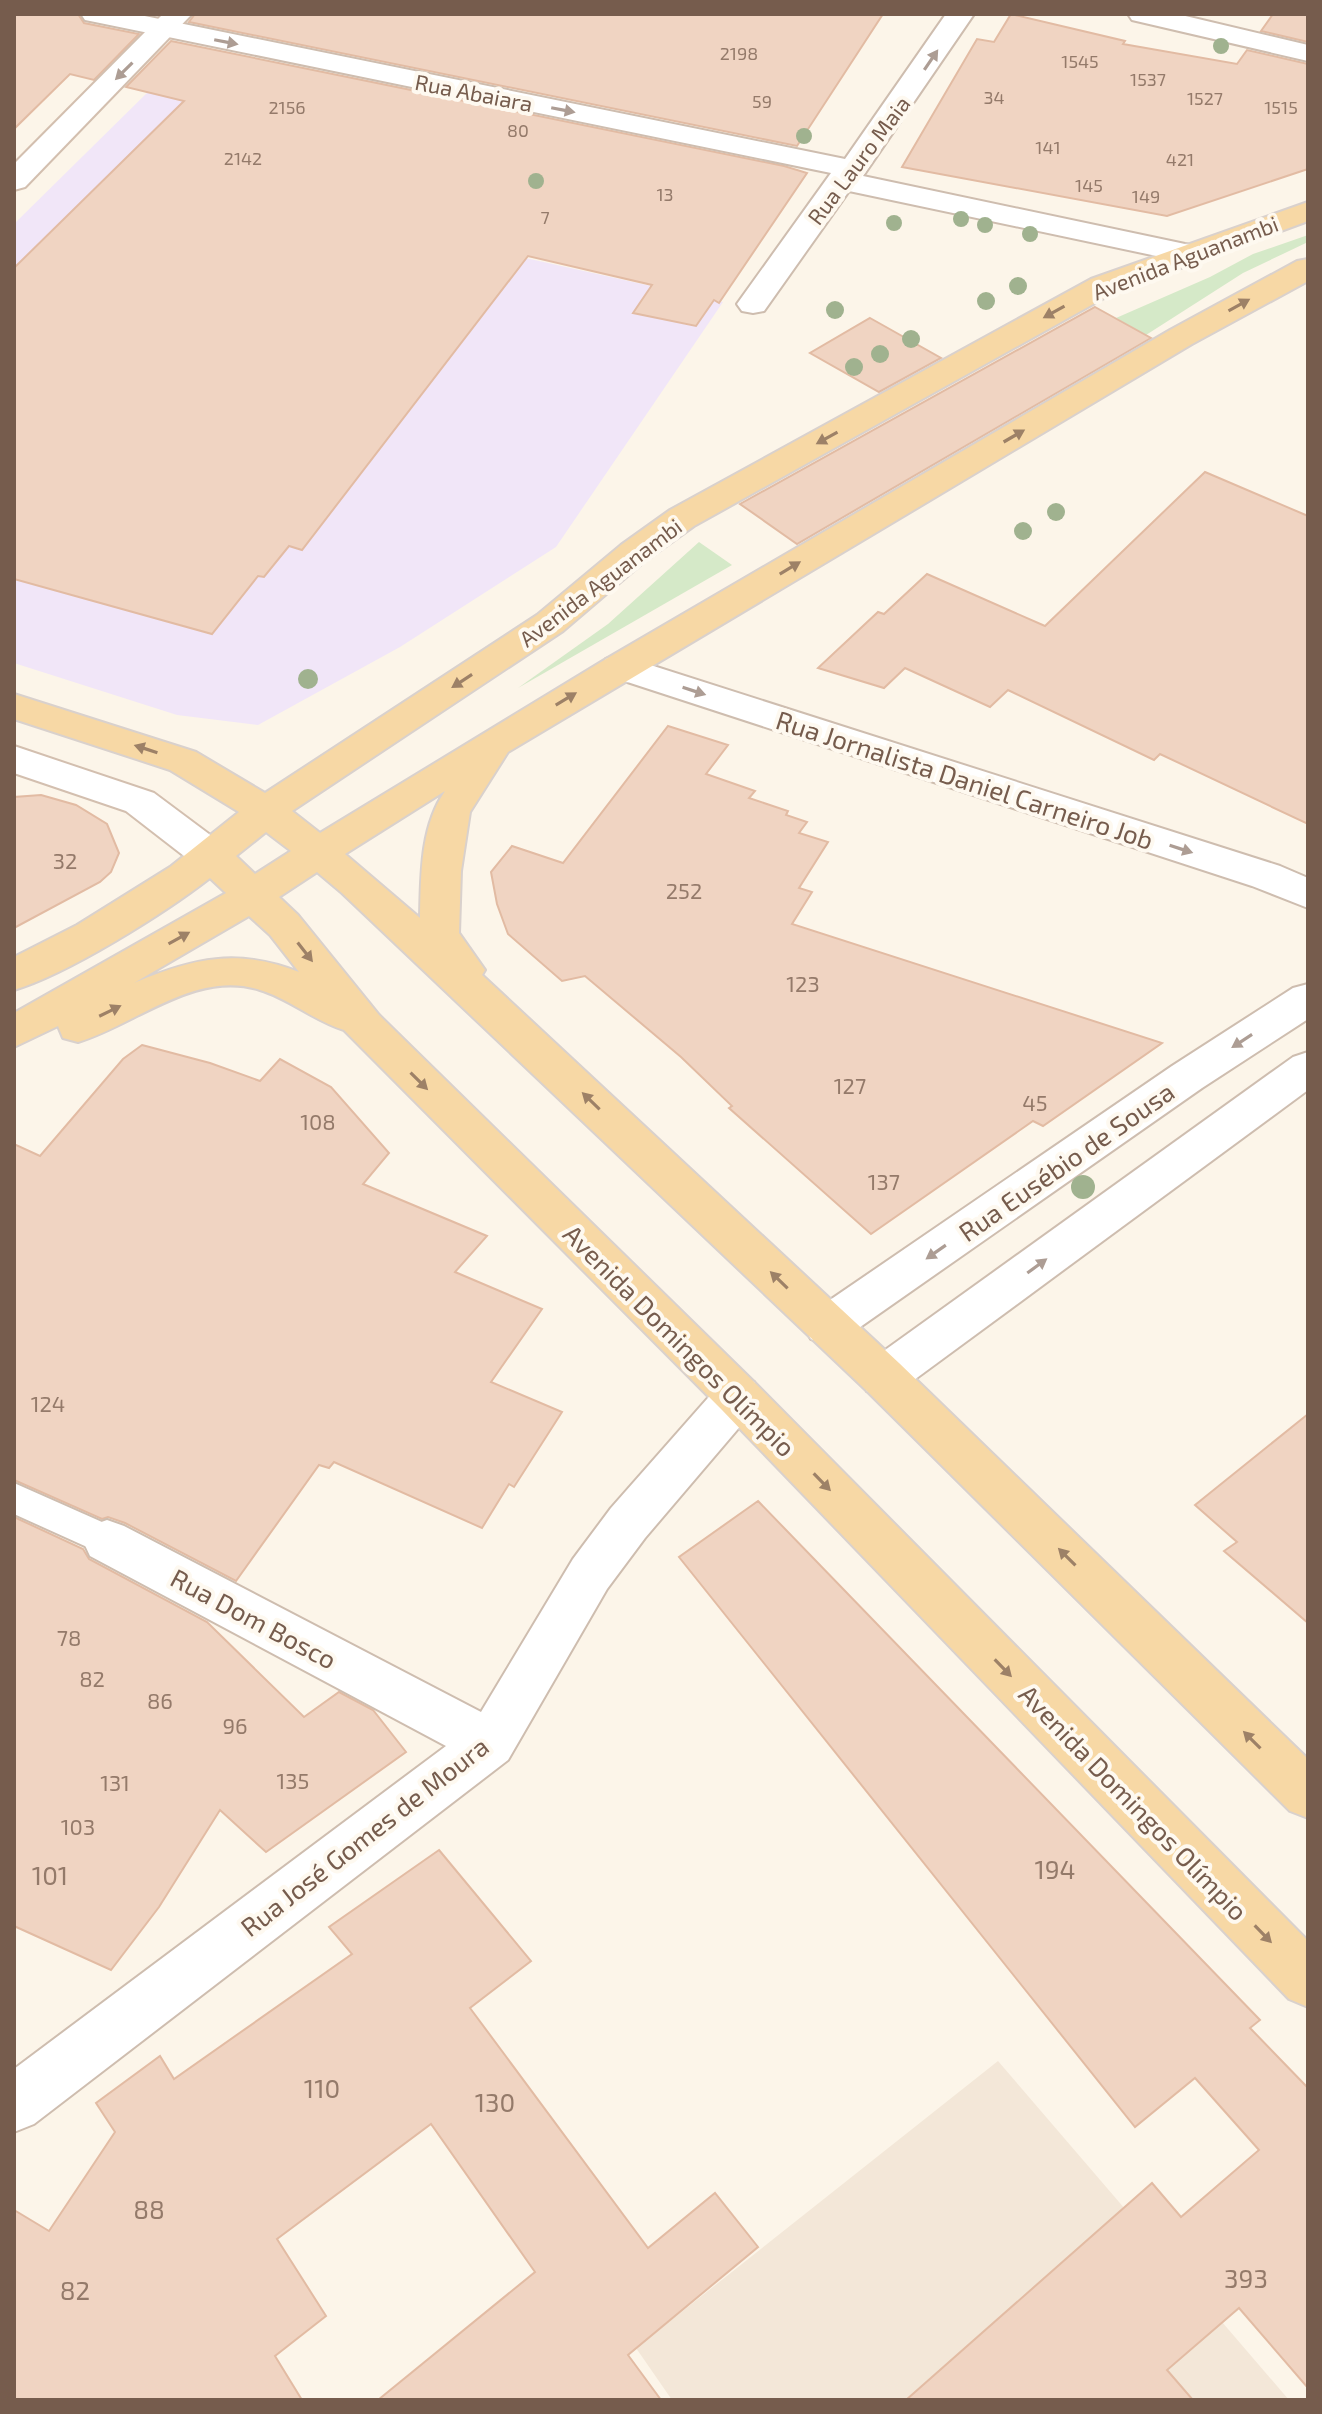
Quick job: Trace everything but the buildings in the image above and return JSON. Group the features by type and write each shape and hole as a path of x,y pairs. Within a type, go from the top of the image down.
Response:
{"main road":[{"name":"Avenida Aguanambi","path":"14,975 91,935 184,877 266,811 329,766 550,623 633,553 682,518 1102,286 1185,253 1308,211"},
{"path":"14,1032 254,894 619,667 1181,337 1308,268"},
{"path":"14,706 183,761 266,811 318,853 501,1016 883,1377 1308,1794"},
{"path":"499,740 451,811 441,871 439,936 501,1016"},
{"name":"Avenida Domingos Olímpio","path":"211,856 284,925 364,1026 738,1396 1308,1980"},
{"path":"14,1057 164,985 214,974 251,972 300,988 364,1026"}],"street":[{"name":"Rua Abaiara","path":"95,14 171,22 1185,253"},
{"name":"Rua Lauro Maia","path":"753,304 960,14"},
{"path":"1142,14 1308,53"},
{"path":"14,181 171,22"},
{"name":"Rua Jornalista Daniel Carneiro Job","path":"619,667 1251,871 1308,894"},
{"name":"Avenida Domingos Olímpio","path":"14,759 140,802 211,856"},
{"name":"Rua Eusébio de Sousa","path":"827,1326 1187,1077 1308,999"},
{"path":"883,1377 1308,1068"},
{"path":"1187,1077 1244,1117"},
{"name":"Rua José Gomes de Moura","path":"14,2104 490,1743 590,1574 628,1523 738,1396"},
{"name":"Rua Dom Bosco","path":"107,1541 490,1743"}],"lane":[{"name":"Rua Dom Bosco","path":"14,1498 107,1541"}],"shaded area":[{"path":"153,87 354,131 512,255 723,302 556,547 400,647 258,725 177,715 14,663 14,224"},
{"path":"998,2061 1289,2400 672,2400 636,2348"}],"green space":[{"path":"1308,235 1308,242 1243,273 1146,335 1116,318 1210,277 1253,254"},
{"path":"699,542 732,565 518,688 608,624"}]}
